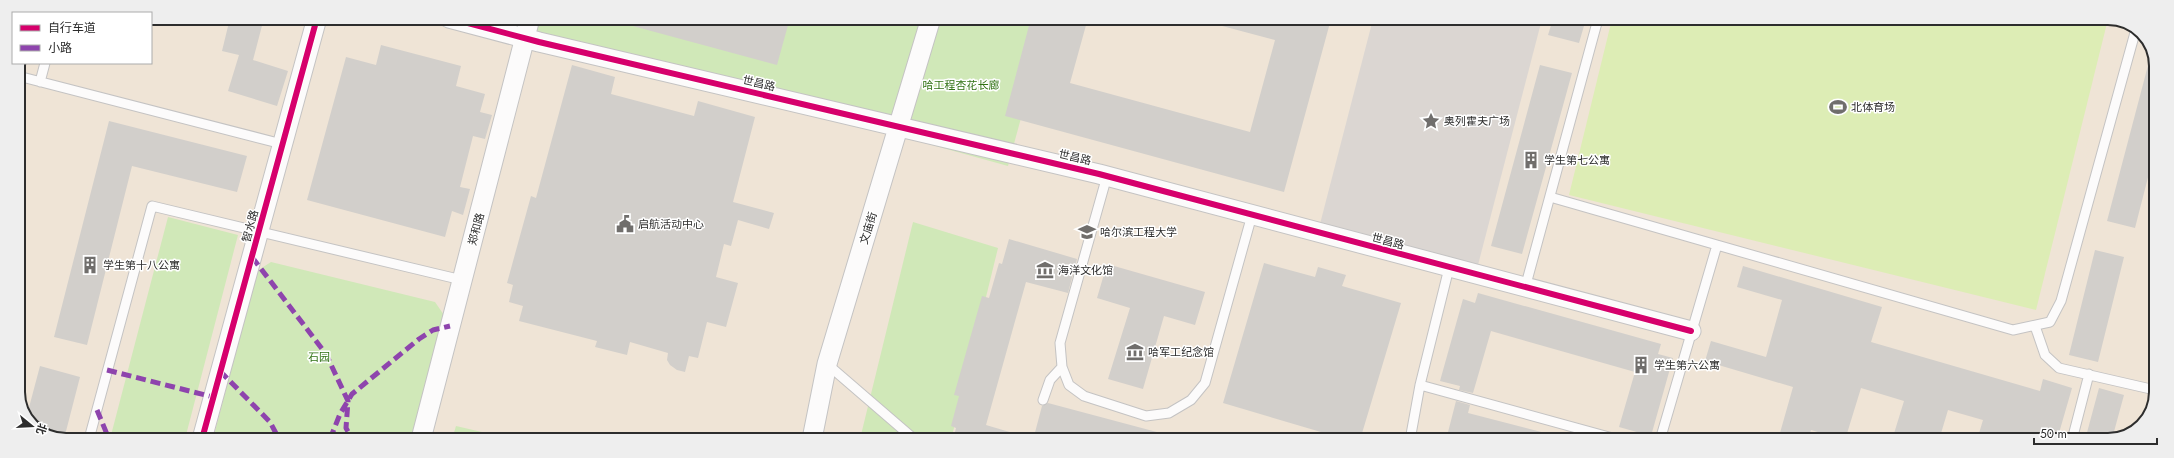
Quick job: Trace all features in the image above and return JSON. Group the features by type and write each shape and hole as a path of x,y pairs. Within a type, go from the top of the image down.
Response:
{"street":[{"name":"智水路","path":"204,433 315,25"},
{"name":"世昌路","path":"476,25 1107,176 1525,288 1692,331"},
{"name":"郑和路","path":"423,433 528,25"},
{"name":"文庙街","path":"813,433 827,364 929,25"}],"lane":[{"path":"1525,288 1596,25"},
{"path":"1550,197 2013,330 2050,322 2061,301 2134,35"},
{"path":"40,82 45,64"},
{"path":"25,80 40,82 282,144"},
{"path":"1107,176 1060,343 1062,366 1069,385 1084,396 1146,416 1169,413 1191,400 1205,383 1252,215"},
{"path":"91,433 152,206 462,280"},
{"path":"1662,433 1717,245"},
{"path":"1411,433 1420,385 1450,268"},
{"path":"2035,326 2045,355 2059,368 2149,389"},
{"path":"827,364 906,433"},
{"path":"1042,400 1050,380 1062,366"},
{"path":"2074,433 2089,374"},
{"path":"1420,385 1582,433"}],"shaded area":[{"name":"哈尔滨工程大学","path":"152,25 2108,25 2124,28 2135,35 2146,50 2149,63 2149,392 2146,408 2141,417 2129,428 2116,432 66,433 52,430 52,406 28,406 26,400 25,64 152,64"},
{"name":"奥列霍夫广场","path":"1371,25 1540,25 1478,265 1320,224"}],"green space":[{"name":"哈工程杏花长廊","path":"497,25 1046,25 1008,166"},
{"name":"北体育场","path":"1611,25 2107,25 2036,310 1569,195"},
{"path":"168,217 238,235 187,433 112,433"},
{"path":"913,222 998,248 953,433 861,433"},
{"name":"石园","path":"271,262 435,302 444,315 413,433 215,433 257,271"},
{"path":"456,426 486,433 454,433"}],"building":[{"path":"228,25 262,25 253,60 288,71 277,106 228,91 239,55 222,51"},
{"path":"629,25 788,25 777,65"},
{"path":"1029,25 1086,25 1070,83 1250,132 1275,40 1219,25 1329,25 1284,192 1005,116"},
{"path":"1551,25 1584,25 1579,43 1548,35"},
{"path":"381,45 461,66 456,86 485,94 480,112 492,115 485,139 473,136 460,187 470,189 463,215 452,211 445,237 307,200 346,57 376,65"},
{"path":"2149,62 2149,173 2135,228 2107,221"},
{"name":"启航活动中心","path":"572,65 615,77 611,94 694,116 698,101 755,117 733,202 774,213 769,229 738,220 731,246 724,244 716,277 738,283 726,327 707,322 698,358 689,356 685,372 677,370 670,365 667,360 668,353 630,342 627,355 595,347 597,341 519,321 523,306 509,302 513,285 507,283 531,196 536,198"},
{"name":"学生第七公寓","path":"1540,65 1572,73 1522,254 1491,246"},
{"name":"学生第十八公寓","path":"109,121 247,156 237,192 132,166 87,345 54,337"},
{"path":"1009,239 1077,259 1068,293 1026,282 986,425 1013,433 955,433 956,428 951,426 959,396 954,395 982,296 989,298 999,263 1002,264"},
{"path":"2095,250 2124,257 2098,362 2069,355"},
{"path":"1264,263 1315,277 1318,267 1346,275 1342,286 1401,303 1362,433 1324,433 1223,403"},
{"name":"哈军工纪念馆","path":"1107,264 1205,292 1195,325 1164,316 1143,389 1108,379 1130,308 1097,298"},
{"path":"1743,266 1882,307 1871,342 2040,391 2043,379 2072,388 2059,433 1979,433 1983,420 1948,410 1941,433 1894,433 1904,401 1861,388 1847,433 1821,433 1811,430 1810,433 1780,433 1793,387 1705,361 1711,341 1766,357 1782,300 1737,287"},
{"name":"学生第六公寓","path":"1478,293 1661,344 1658,354 1673,358 1652,433 1640,433 1619,427 1635,372 1491,331 1473,393 1459,390 1460,386 1440,381 1463,299 1475,303"},
{"path":"40,366 80,377 66,433 52,430 52,406 29,406"},
{"path":"2099,388 2124,395 2114,432 2087,433"},
{"path":"1456,401 1470,405 1468,413 1545,433 1448,433"},
{"path":"1048,403 1160,433 1035,433 1042,406"}],"marked path":[{"path":"252,257 326,354 348,401 346,428 349,433"},
{"path":"332,433 340,414 352,394 419,339 433,330 450,326"},
{"path":"107,370 213,397"},
{"path":"220,371 270,422 276,433"},
{"path":"97,410 107,433"}],"cycle path":[{"path":"204,433 315,25"},
{"path":"475,25 539,42 1099,174 1691,331"}],"place":[{"name":"北体育场","path":"1838,107"},
{"name":"奥列霍夫广场","path":"1431,121"},
{"name":"学生第七公寓","path":"1531,160"},
{"name":"启航活动中心","path":"625,224"},
{"name":"哈尔滨工程大学","path":"1087,232"},
{"name":"学生第十八公寓","path":"90,265"},
{"name":"海洋文化馆","path":"1045,270"},
{"name":"哈军工纪念馆","path":"1135,352"},
{"name":"学生第六公寓","path":"1641,365"}]}
